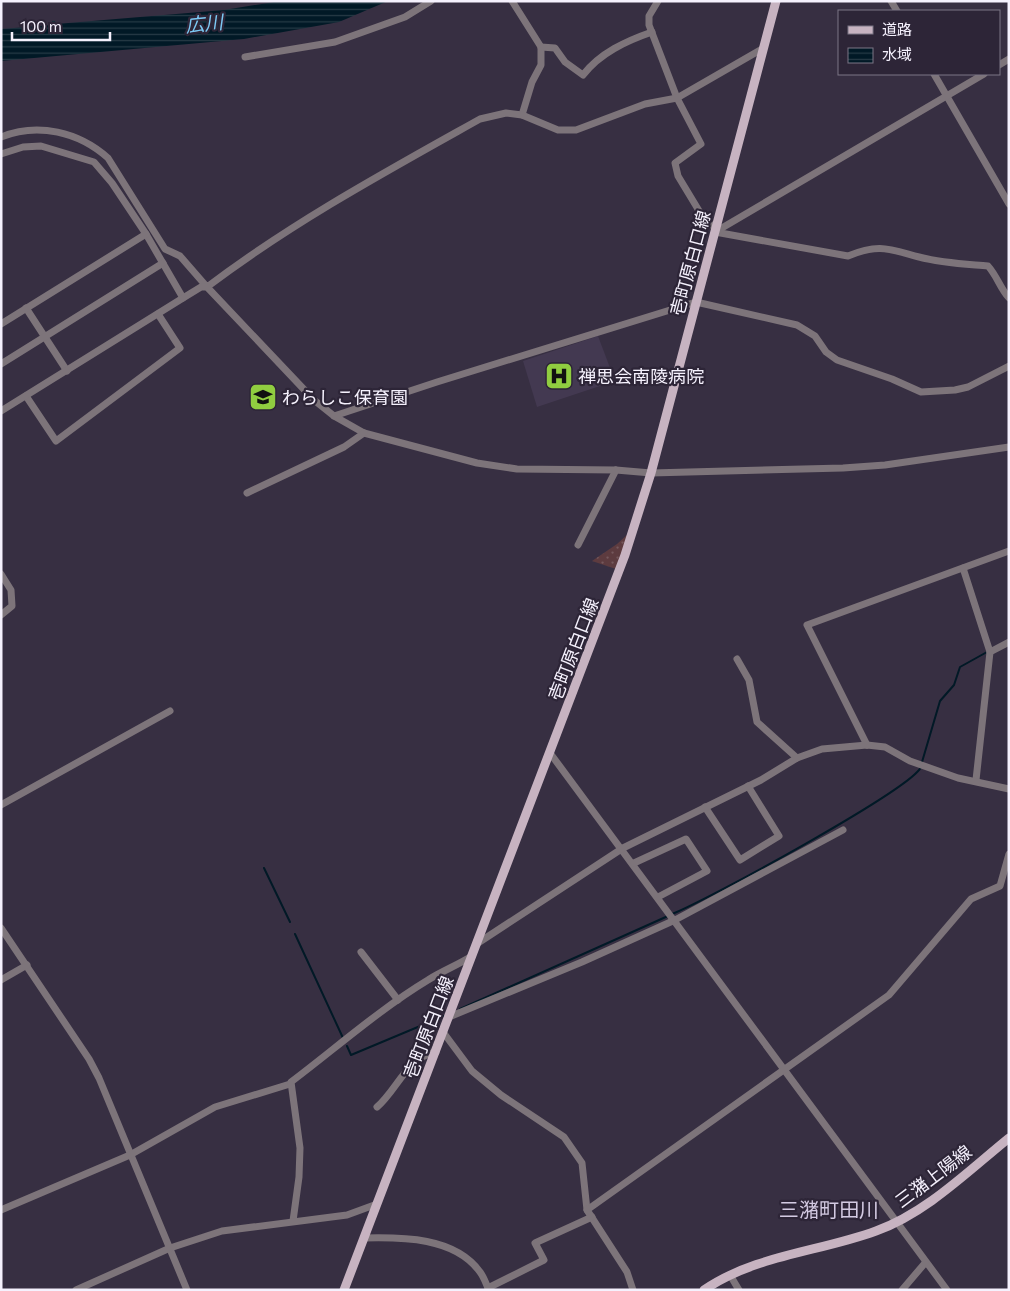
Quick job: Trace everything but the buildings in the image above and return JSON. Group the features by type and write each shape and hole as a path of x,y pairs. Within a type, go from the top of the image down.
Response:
{"main road":[{"name":"壱町原白口線","path":"344,1290 626,556 651,473 776,1"},
{"name":"三潴上陽線","path":"704,1290 730,1275 756,1264 875,1232 912,1215 946,1190 1009,1138"}],"street":[{"path":"245,57 335,42 405,17 431,1"},
{"path":"512,1 541,47 542,64 532,82 522,115"},
{"path":"658,1 649,16 652,32 677,98 701,144 675,163 678,176 707,224 716,229 848,256 863,250 899,250 919,257 988,266 995,274 1001,289 1009,298"},
{"path":"541,47 555,48 565,62 583,76 592,63 614,48 652,32"},
{"path":"1,412 183,298 202,287 207,287 251,253 331,203 480,119 506,113 522,115 558,130 576,130 645,104 677,98 762,49"},
{"path":"935,75 1009,204"},
{"path":"716,229 982,75"},
{"path":"1,137 23,130 38,128 66,134 97,148 108,158 165,249 180,256 314,400 334,416 364,433 477,463 517,468 616,470 651,473 885,465 1009,447"},
{"path":"1,154 23,146 41,146 94,162 112,183 146,234 183,298"},
{"path":"1,324 146,234"},
{"path":"1,364 162,263"},
{"path":"334,416 696,302 797,325 815,336 826,352 837,360 892,378 921,392 955,390 968,387 1009,366"},
{"path":"26,308 67,371"},
{"path":"26,396 56,441 180,348 158,314"},
{"path":"246,493 344,448 364,433"},
{"path":"578,545 616,470"},
{"path":"867,745 807,625 1009,552"},
{"path":"963,568 990,652 976,780"},
{"path":"1,574 11,590 12,606 1,615"},
{"path":"990,652 1009,642"},
{"path":"736,659 750,680 757,722 797,758"},
{"path":"1,805 170,711"},
{"path":"478,944 623,848 748,786 797,758 822,749 867,745 885,747 918,764 958,778 976,780 1009,789"},
{"path":"550,753 623,848 786,1069 925,1263 947,1290"},
{"path":"705,807 740,860 779,836 748,786"},
{"path":"449,1018 582,962 675,920 843,830"},
{"path":"634,863 686,838 707,871 658,897"},
{"path":"587,1210 889,995 970,899 1000,886 1009,854"},
{"path":"1,928 89,1059 99,1078 187,1290"},
{"path":"361,952 398,1000"},
{"path":"1,1210 130,1155 215,1107 290,1084 398,1000 429,979 453,969 472,956"},
{"path":"1,980 27,965"},
{"path":"443,1032 472,1071 501,1095 564,1137 582,1163 587,1210 627,1272 633,1290"},
{"path":"376,1107 387,1099 401,1077 424,1054 436,1052"},
{"path":"290,1084 300,1148 299,1177 293,1221"},
{"path":"76,1290 170,1248 222,1231 347,1215 377,1204"},
{"path":"364,1238 396,1237 446,1247 471,1262 481,1272 488,1289 544,1260 535,1243 592,1218"},
{"path":"902,1290 925,1263"},
{"path":"730,1275 739,1290"}],"shaded area":[{"path":"598,336 615,381 537,407 523,361"},
{"path":"628,534 616,569 592,561 617,544"}],"water":[{"name":"広川","path":"280,1 388,1 339,22 244,39 1,61 1,29 52,25 52,21 55,21 56,24 224,10"}],"waterway":[{"path":"922,762 940,701 954,685 960,667 987,652"},
{"path":"672,914 724,889 847,820 909,779 921,767"},
{"path":"264,868 290,922"},
{"path":"460,1009 668,916"},
{"path":"295,934 343,1038"},
{"path":"347,1046 351,1055 444,1016"}],"place":[{"name":"禅思会南陵病院","path":"559,376"},
{"name":"わらしこ保育園","path":"263,397"}],"district":[{"name":"三潴町田川","path":"829,1209"}]}
